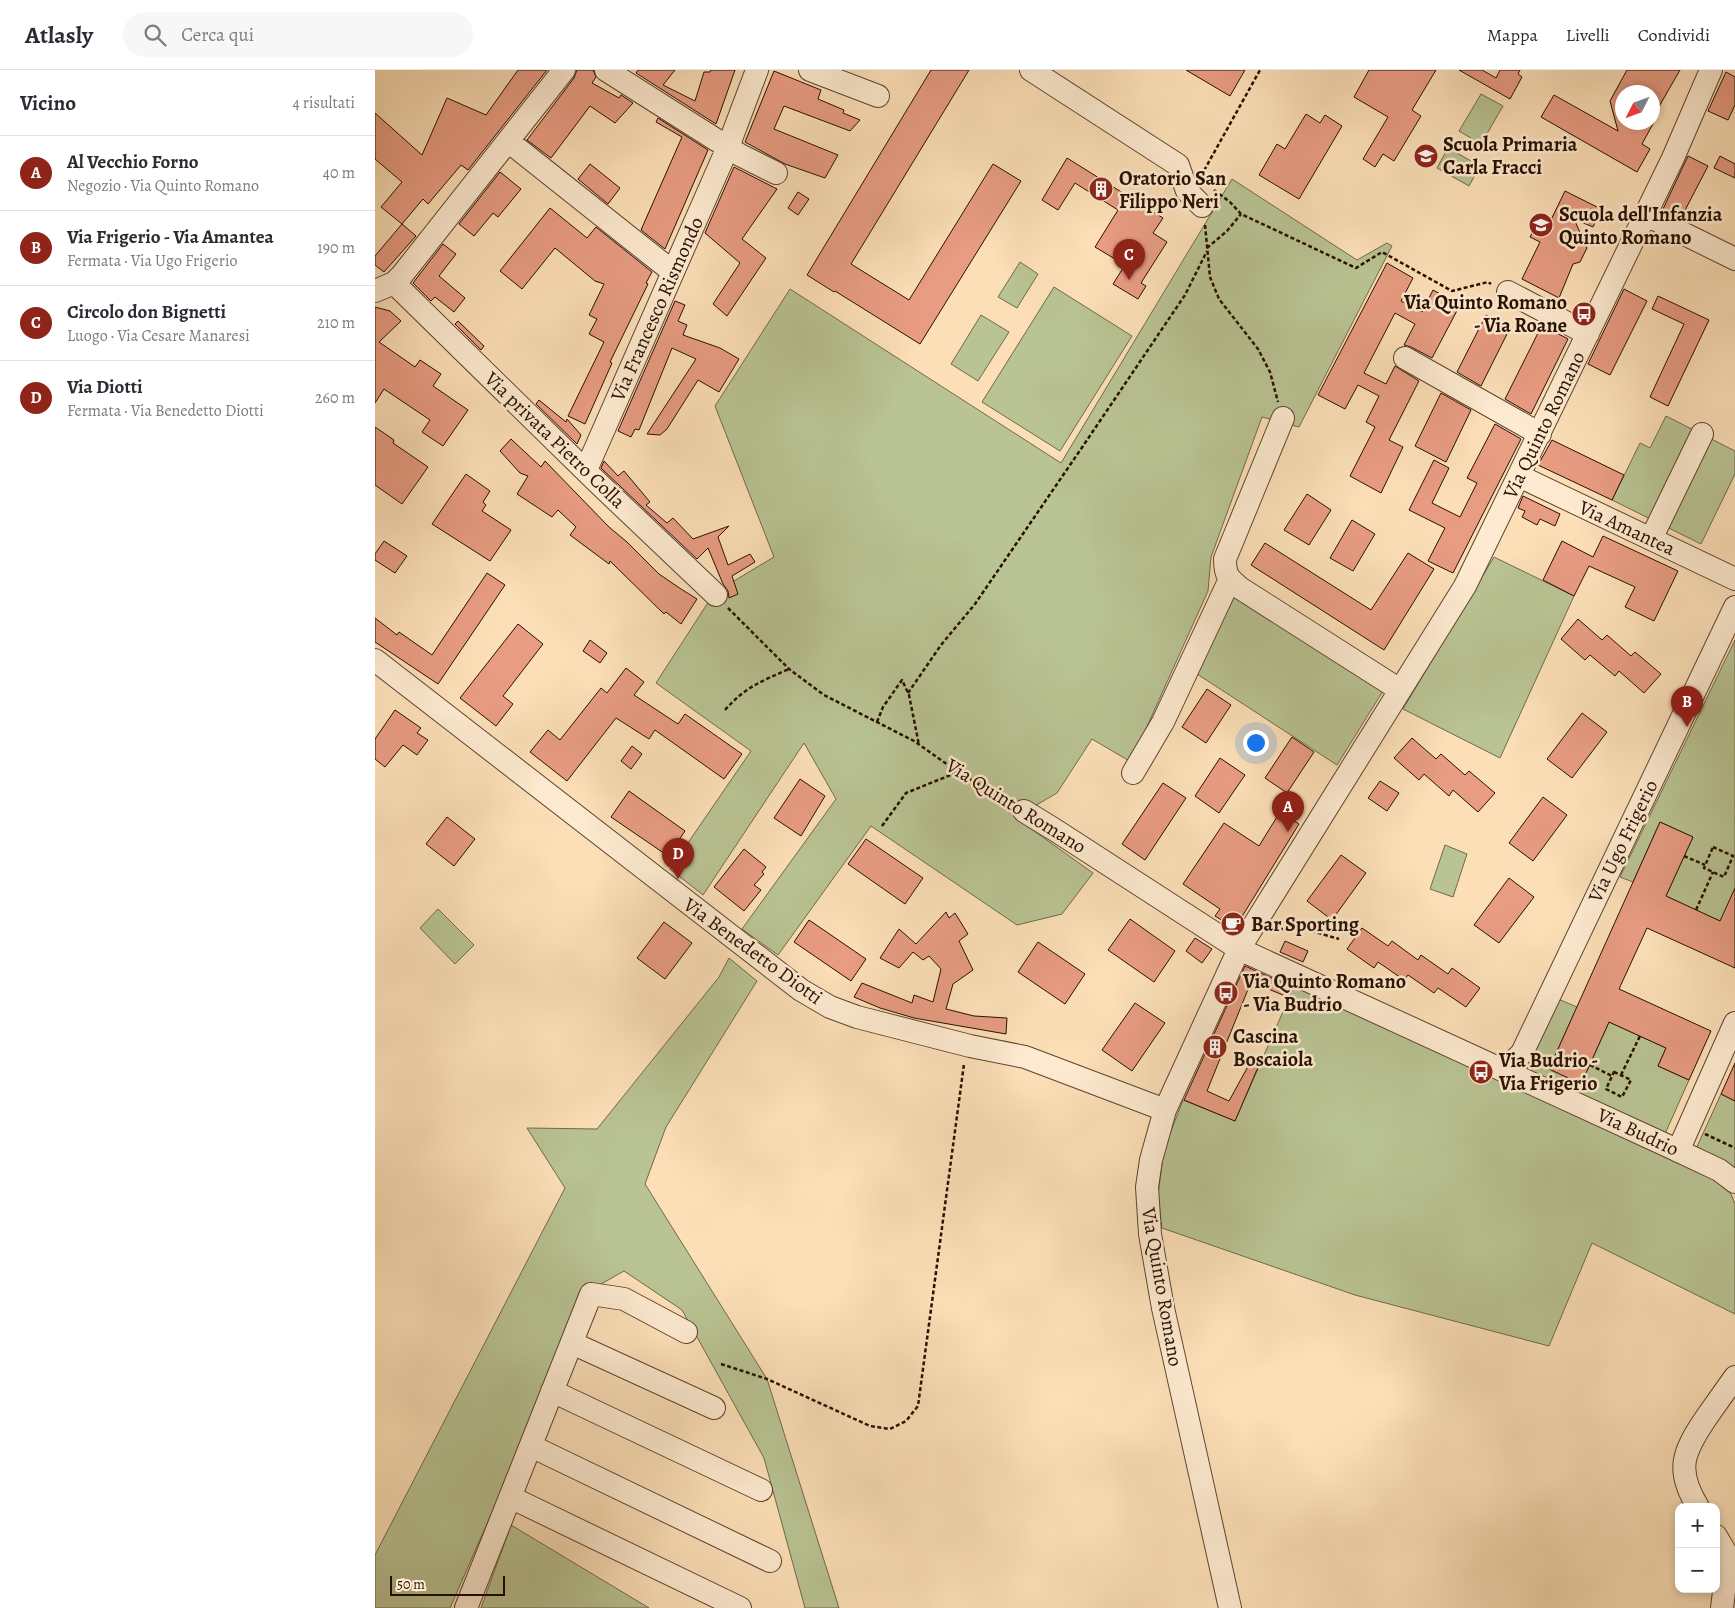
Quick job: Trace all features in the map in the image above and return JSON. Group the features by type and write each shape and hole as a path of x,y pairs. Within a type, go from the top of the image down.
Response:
{"street":[{"path":"385,287 403,275 563,70"},
{"path":"606,70 740,155 776,173"},
{"name":"Via Francesco Rismondo","path":"586,470 728,147 757,70"},
{"path":"810,70 878,96"},
{"path":"1031,70 1178,165 1187,191 1202,206"},
{"name":"Via Quinto Romano","path":"1229,1608 1163,1308 1150,1234 1147,1187 1151,1160 1165,1110 1239,949 1465,586 1646,215 1711,70"},
{"path":"508,141 673,272"},
{"path":"1646,215 1735,259"},
{"name":"Via privata Pietro Colla","path":"385,287 586,470 716,595"},
{"path":"1508,292 1588,334"},
{"path":"1405,358 1540,434"},
{"path":"1283,418 1225,559 1225,571 1230,579 1240,588 1400,690"},
{"path":"1651,538 1702,434"},
{"name":"Via Amantea","path":"1519,476 1735,579"},
{"path":"1133,773 1163,722 1230,579"},
{"name":"Via Ugo Frigerio","path":"1505,1070 1522,1053 1735,607"},
{"name":"Via Benedetto Diotti","path":"375,660 801,990 830,1007 857,1017 970,1046 1025,1057 1165,1110"},
{"name":"Via Quinto Romano","path":"1024,811 1239,949"},
{"name":"Via Budrio","path":"1239,949 1719,1170 1735,1182"},
{"path":"1678,1151 1735,1023"},
{"path":"466,1608 591,1294 624,1300 686,1332"},
{"path":"571,1343 714,1408"},
{"path":"1696,1503 1685,1481 1685,1454 1693,1438 1735,1377"},
{"path":"553,1391 761,1490"},
{"path":"531,1446 770,1561"},
{"path":"510,1497 740,1608"},
{"path":"1720,1543 1726,1553 1727,1567 1722,1608"}],"path":[{"path":"1199,179 1260,70"},
{"path":"1202,206 1209,277 1219,299 1259,348 1270,372 1283,418"},
{"path":"908,693 941,645 975,604 1185,295 1207,249 1227,231 1241,214 1355,268 1382,252 1452,292 1488,282 1508,292"},
{"name":"Via Quinto Romano","path":"716,595 789,670 823,695 919,745 958,772 1024,811"},
{"path":"725,710 736,697 749,687 789,670"},
{"path":"877,722 883,707 902,680 908,693 919,745"},
{"path":"882,826 906,793 958,772"},
{"path":"1713,847 1733,856 1724,877 1713,872 1704,868 1713,847"},
{"path":"1684,856 1705,865"},
{"path":"1696,910 1713,872"},
{"path":"1268,935 1278,929 1287,928 1339,939"},
{"path":"1621,1075 1640,1036"},
{"path":"721,1364 767,1379 870,1426 890,1429 906,1421 918,1406 965,1062 970,1046"},
{"path":"1590,1065 1612,1076"},
{"path":"1614,1072 1631,1080 1622,1097 1606,1089 1612,1076 1614,1072"},
{"path":"1689,1127 1735,1148"}],"green space":[{"path":"1481,94 1503,106 1481,144 1459,131"},
{"path":"1448,148 1480,166 1469,186 1437,168"},
{"path":"1232,179 1357,260 1387,243 1392,246 1299,427 1262,417 1211,557 1208,591 1131,762 1092,739 1057,793 1033,807 1023,823 1093,873 1062,914 1017,925 871,826 778,955 742,929 836,799 804,743 703,895 670,869 751,751 656,683 709,601 724,587 774,557 715,406 790,289 1061,463"},
{"path":"1020,262 1038,274 1017,308 998,297"},
{"path":"1054,287 1132,336 1060,451 982,402"},
{"path":"981,315 1009,332 978,381 951,364"},
{"path":"1666,416 1735,451 1735,474 1701,544 1612,500 1640,443 1650,448"},
{"path":"1494,557 1574,596 1500,758 1403,709"},
{"path":"1232,595 1383,691 1337,765 1194,672"},
{"path":"1735,640 1735,902 1720,921 1666,896 1693,837 1660,822 1633,882 1620,877"},
{"path":"1445,845 1467,854 1453,897 1430,889"},
{"path":"438,909 474,945 455,964 420,928"},
{"path":"729,958 757,981 666,1127 645,1184 767,1379 839,1608 805,1608 764,1458 682,1310 624,1271 589,1291 450,1608 375,1608 375,1555 565,1188 527,1128 597,1129 719,977"},
{"path":"1296,982 1712,1178 1731,1194 1735,1204 1735,1314 1592,1243 1549,1346 1355,1295 1162,1228 1158,1195 1164,1149 1183,1100 1235,1121"},
{"path":"1558,999 1577,1007 1549,1069 1581,1084 1609,1022 1666,1048 1658,1066 1689,1080 1664,1136 1525,1073"},
{"path":"1721,1094 1735,1101 1735,1173 1695,1151"},
{"path":"511,1525 649,1608 481,1608"}],"building":[{"path":"518,70 547,70 468,170 461,165 428,204 423,199 402,224 381,207 402,182 375,159 375,113 422,155 447,98 486,115"},
{"path":"577,70 593,70 596,77 592,83 619,98 621,95 633,103 615,123 590,106 551,158 527,140 574,78"},
{"path":"638,70 675,70 663,85 695,101 704,72 710,72 711,70 735,70 716,124 636,73"},
{"path":"931,70 969,70 851,264 909,300 993,164 1021,181 920,344 807,275"},
{"path":"1186,70 1245,70 1230,96"},
{"path":"1369,70 1436,70 1412,110 1421,116 1394,161 1383,154 1375,167 1363,159 1388,117 1354,97"},
{"path":"1459,70 1482,70 1496,78 1500,70 1520,70 1518,74 1522,77 1510,99"},
{"path":"1627,70 1680,70 1660,105 1660,85 1619,85"},
{"path":"774,71 821,90 818,99 844,110 843,113 860,120 850,131 784,106 774,129 838,155 825,178 785,164 745,142"},
{"path":"1726,72 1735,77 1735,105 1728,120 1708,111"},
{"path":"1615,92 1615,120 1610,101"},
{"path":"1554,95 1618,131 1650,130 1642,144 1650,149 1637,172 1541,117"},
{"path":"1306,114 1320,123 1325,115 1342,126 1299,199 1259,175 1277,144 1285,149"},
{"path":"658,118 708,150 665,249 641,230 682,137 656,122"},
{"path":"1688,156 1708,166 1681,218 1663,209"},
{"path":"1720,156 1735,164 1735,178 1714,168"},
{"path":"1067,158 1163,218 1153,233 1167,242 1141,283 1146,286 1138,299 1113,284 1125,265 1095,247 1118,210 1075,183 1058,210 1042,200"},
{"path":"590,164 620,188 608,204 578,179"},
{"path":"734,167 777,189 742,239 766,258 727,316 713,304 740,263 705,233"},
{"path":"500,172 521,189 498,217 493,213 474,236 459,224"},
{"path":"1565,191 1601,209 1593,227 1574,219 1587,248 1580,262 1573,264 1559,298 1522,279 1540,242 1530,237 1537,224 1547,228"},
{"path":"798,192 809,199 798,215 788,208"},
{"path":"550,208 587,238 596,227 652,272 610,362 612,363 585,424 568,416 604,342 589,334 597,319 589,315 604,284 595,281 555,248 522,289 500,271"},
{"path":"402,224 416,236 384,272 375,265 375,256"},
{"path":"443,244 456,254 439,276 465,298 454,312 435,297 431,301 413,283"},
{"path":"1387,263 1413,278 1401,301 1422,312 1433,290 1460,305 1432,358 1404,345 1415,324 1395,313 1364,373 1386,384 1395,366 1419,381 1389,440 1403,447 1381,493 1350,476 1375,427 1366,422 1379,396 1358,385 1345,409 1318,395"},
{"path":"1624,289 1647,301 1610,375 1588,364"},
{"path":"1658,296 1709,320 1668,406 1650,397 1684,324 1652,309"},
{"path":"675,301 685,305 678,321 687,325 683,335 720,348 739,359 719,392 698,380 667,429 660,435 647,434 696,359 672,348 639,430 635,429 631,437 618,431"},
{"path":"375,307 390,311 401,321 379,342 415,367 420,360 441,374 433,386 468,410 443,446 422,432 430,420 384,389 375,403"},
{"path":"1486,315 1510,328 1481,386 1457,372"},
{"path":"458,321 484,346 481,350 455,324"},
{"path":"1542,325 1568,339 1531,414 1505,399"},
{"path":"1441,393 1471,410 1446,462 1415,446"},
{"path":"539,400 566,422 567,419 581,435 577,444 536,404"},
{"path":"1495,424 1521,439 1453,573 1428,561 1445,528 1409,510 1434,460 1449,468 1432,503 1460,517 1477,483 1467,478"},
{"path":"375,427 394,440 393,443 428,467 402,504 375,485"},
{"path":"511,439 541,467 545,461 609,527 659,574 697,599 681,624 666,612 664,614 610,561 609,564 570,535 576,527 558,510 552,517 517,494 528,476 520,473 500,451"},
{"path":"1552,440 1624,475 1612,500 1538,465"},
{"path":"604,461 618,476 624,471 650,502 646,505 667,523 673,518 693,539 729,526 718,537 728,565 750,554 755,562 732,576 738,594 729,598 728,591 723,584 708,548 697,559 601,468"},
{"path":"466,474 490,491 483,502 486,505 482,511 511,530 490,561 432,524"},
{"path":"1307,494 1331,510 1309,545 1284,530"},
{"path":"1523,496 1560,514 1555,526 1540,519 1537,525 1522,517 1525,511 1518,508"},
{"path":"1352,520 1375,534 1353,571 1330,558"},
{"path":"1603,536 1678,571 1654,621 1625,607 1635,587 1589,566 1574,596 1543,580 1562,541 1593,557"},
{"path":"384,541 407,556 395,573 375,560 375,554"},
{"path":"1265,543 1371,610 1408,553 1434,569 1384,650 1251,565"},
{"path":"487,573 505,585 438,684 375,642 375,618 397,635 399,632 432,655"},
{"path":"1578,619 1602,640 1607,635 1631,656 1635,652 1661,674 1644,693 1619,671 1615,676 1590,655 1585,660 1561,639"},
{"path":"518,624 543,644 503,696 513,704 496,726 460,698"},
{"path":"590,640 607,653 600,663 583,651"},
{"path":"626,668 644,682 634,695 678,724 685,714 742,754 724,779 655,730 649,739 616,718 567,781 530,752 548,730 560,740 601,688 607,693"},
{"path":"1207,689 1231,705 1206,743 1182,727"},
{"path":"395,710 421,728 417,733 428,740 417,755 403,745 385,767 375,759 375,739"},
{"path":"1582,713 1607,732 1572,778 1547,759"},
{"path":"1292,737 1314,752 1287,793 1265,778"},
{"path":"1412,738 1436,759 1441,754 1465,775 1469,771 1495,793 1478,812 1453,790 1449,796 1424,774 1419,780 1394,758"},
{"path":"632,746 642,754 631,769 621,761"},
{"path":"1220,758 1245,775 1219,813 1195,796"},
{"path":"800,779 825,796 801,836 774,818"},
{"path":"1380,781 1399,793 1387,811 1368,798"},
{"path":"1163,783 1186,798 1145,860 1122,844"},
{"path":"629,791 685,831 668,856 611,817"},
{"path":"1543,797 1567,815 1533,861 1509,843"},
{"path":"1280,812 1299,824 1235,928 1215,916 1220,909 1183,884 1224,823 1259,846"},
{"path":"447,817 475,839 454,866 426,844"},
{"path":"1660,822 1693,837 1666,896 1720,921 1735,888 1735,968 1647,928 1619,989 1711,1031 1689,1080 1658,1066 1666,1048 1609,1022 1581,1084 1549,1069"},
{"path":"866,839 923,878 905,904 848,864"},
{"path":"744,849 766,867 762,872 764,874 754,885 761,890 744,911 714,887"},
{"path":"1341,855 1366,873 1332,920 1307,901"},
{"path":"1509,878 1534,897 1499,943 1474,925"},
{"path":"946,912 949,918 955,913 968,934 959,941 973,970 953,984 946,1009 974,1016 1007,1018 1006,1034 914,1018 880,1008 854,997 862,983 912,1003 914,995 933,1002 941,969 929,956 923,960 913,952 899,968 880,958 899,929 916,944"},
{"path":"1130,919 1175,951 1154,982 1108,950"},
{"path":"809,920 866,959 851,981 794,942"},
{"path":"664,922 692,943 665,979 637,958"},
{"path":"1362,928 1388,946 1392,941 1418,960 1421,955 1448,974 1452,968 1480,988 1466,1007 1438,988 1434,993 1408,975 1404,980 1378,962 1374,968 1347,949"},
{"path":"1195,938 1212,949 1202,963 1186,951"},
{"path":"1285,941 1308,951 1303,962 1280,952"},
{"path":"1038,942 1085,974 1065,1004 1018,972"},
{"path":"1245,966 1287,985 1283,995 1251,982 1207,1091 1229,1101 1251,1061 1259,1065 1235,1121 1184,1100"},
{"path":"1135,1003 1165,1023 1132,1071 1102,1050"},
{"path":"1735,1063 1735,1101 1721,1094"}],"place":[{"name":"Scuola Primaria Carla Fracci","path":"1426,156"},
{"name":"Oratorio San Filippo Neri","path":"1101,189"},
{"name":"Scuola dell'Infanzia Quinto Romano","path":"1541,225"},
{"name":"Circolo don Bignetti","path":"1129,280"},
{"name":"Via Quinto Romano - Via Roane","path":"1584,314"},
{"name":"Via Frigerio - Via Amantea","path":"1687,727"},
{"name":"Al Vecchio Forno","path":"1288,832"},
{"name":"Via Diotti","path":"678,879"},
{"name":"Bar Sporting","path":"1233,924"},
{"name":"Via Quinto Romano - Via Budrio","path":"1226,993"},
{"name":"Cascina Boscaiola","path":"1215,1047"},
{"name":"Via Budrio - Via Frigerio","path":"1481,1072"}]}
